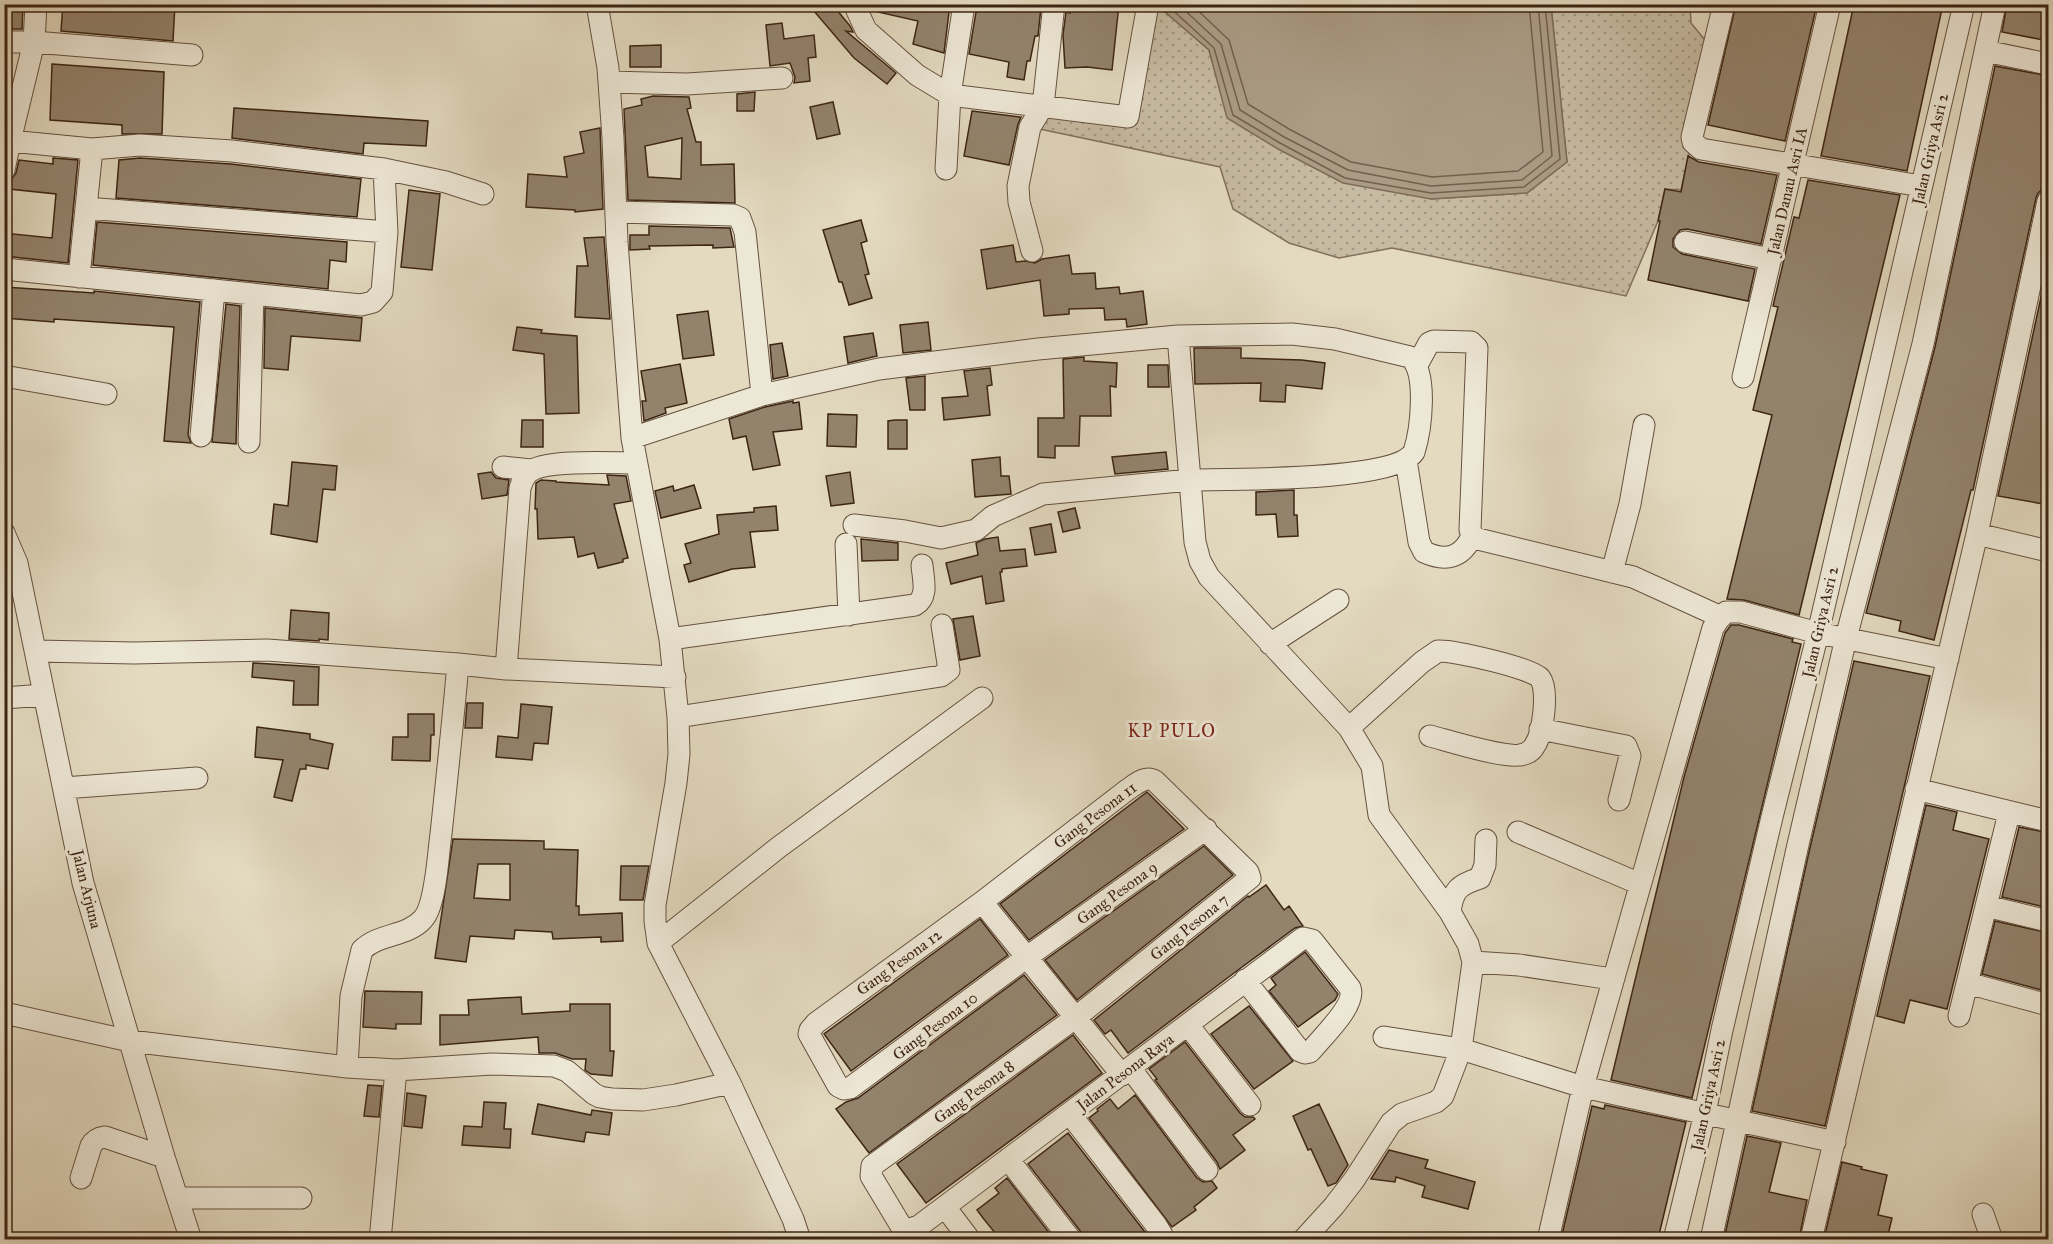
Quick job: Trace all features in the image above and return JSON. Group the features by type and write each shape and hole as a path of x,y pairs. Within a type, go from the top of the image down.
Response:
{"street":[{"path":"4,170 7,141 34,42 36,4"},
{"path":"597,4 609,82 632,438 670,639 678,717 679,754 676,783 655,905 658,943 730,1083 793,1219 800,1239"},
{"path":"854,4 866,30 917,75 950,95 1128,117 1148,4"},
{"path":"866,30 870,4"},
{"path":"946,169 950,95 964,4"},
{"path":"1032,251 1018,192 1030,128 1043,106 1054,4"},
{"path":"1724,4 1692,136 1693,142 1701,149 1922,186"},
{"name":"Jalan Danau Asri IA","path":"1743,377 1830,4"},
{"name":"Jalan Griya Asri 2","path":"1674,1239 1707,1113 1722,1030 1818,633 1964,4"},
{"name":"Jalan Griya Asri 2","path":"1711,1239 1846,638 1923,344 1995,4"},
{"path":"4,42 34,42 192,55"},
{"path":"1985,51 2049,64"},
{"path":"609,82 687,84 782,78"},
{"path":"7,141 92,149 140,145 232,151 384,169 446,182 483,194"},
{"path":"79,277 92,149"},
{"path":"4,269 361,305 373,302 382,292 387,232 384,169"},
{"path":"1811,1239 1977,534 2049,201"},
{"path":"86,208 387,232"},
{"path":"616,212 733,214 740,218 745,232 762,395"},
{"path":"1685,242 1771,260"},
{"path":"201,436 214,290"},
{"path":"249,442 253,294"},
{"path":"632,438 762,395 879,369 1038,349 1178,336 1292,334 1335,339 1410,357 1420,373 1421,400 1415,449 1406,460 1366,472 1190,480 1042,494 993,516 976,530 941,538 905,531 850,534 849,615"},
{"path":"1178,336 1195,542 1200,561 1209,577 1349,728 1372,766 1380,818 1450,912 1468,944 1473,962 1461,1049 1442,1098 1432,1104 1402,1114 1391,1123 1354,1180 1334,1206 1303,1239"},
{"path":"1416,365 1429,343 1434,341 1471,342 1477,348 1470,530 1476,540 1633,577 1721,617"},
{"path":"4,376 106,394"},
{"path":"1612,572 1630,504 1644,425"},
{"path":"1406,460 1419,542 1424,552 1440,557 1459,555 1467,547 1472,536"},
{"path":"502,467 531,470 552,464 636,462"},
{"path":"506,669 520,488 523,478 531,470"},
{"name":"Jalan Arjuna","path":"4,533 17,562 83,883 164,1157 191,1239"},
{"path":"1977,534 2049,550"},
{"path":"670,639 849,615 919,603 924,593 922,565"},
{"path":"1270,644 1338,600"},
{"path":"1548,1239 1583,1087 1612,979 1713,628 1726,612 1740,612 1818,633 1948,658"},
{"path":"678,717 941,676 949,670 942,625"},
{"path":"37,651 134,653 267,650 506,669 675,677"},
{"path":"1349,728 1432,654 1443,651 1494,661 1538,676 1545,693 1540,729 1534,748 1527,753 1516,756 1430,736"},
{"path":"346,1067 351,996 362,950 378,939 417,925 427,914 430,906 450,752 458,664"},
{"path":"4,698 43,695"},
{"path":"658,943 779,847 982,698"},
{"path":"1540,729 1626,746 1630,756 1619,800"},
{"path":"64,788 197,778"},
{"name":"Gang Pesona 11","path":"982,902 1127,790 1145,779 1152,778 1206,829"},
{"path":"1916,789 2049,821"},
{"path":"1959,1016 2009,813"},
{"name":"Gang Pesona 9","path":"1027,957 1206,829"},
{"name":"Gang Pesona 7","path":"1075,1018 1250,878 1248,872 1206,829"},
{"path":"1518,832 1640,884"},
{"path":"1450,912 1452,895 1465,883 1480,878 1485,865 1486,840"},
{"path":"982,902 1075,1018 1126,1071 1207,1170"},
{"name":"Gang Pesona 12","path":"841,1088 810,1037 810,1030 816,1023 982,902"},
{"path":"1986,906 2049,921"},
{"name":"Jalan Pesona Raya","path":"904,1231 919,1227 1245,980 1306,938 1312,940 1352,993 1347,1008 1310,1052 1305,1053 1300,1051 1245,980"},
{"name":"Gang Pesona 10","path":"841,1088 847,1090 850,1088 1027,957"},
{"path":"1473,962 1519,965 1612,979"},
{"path":"1967,983 2049,1005"},
{"path":"4,1013 130,1041 346,1067 396,1070 492,1064 554,1066 567,1071 600,1098 643,1100 730,1083"},
{"name":"Gang Pesona 8","path":"904,1231 871,1176 872,1166 1075,1018"},
{"path":"1188,1025 1250,1105"},
{"path":"1384,1037 1461,1049 1583,1087 1835,1142"},
{"path":"380,1239 396,1070"},
{"path":"1070,1114 1156,1225 1162,1239"},
{"path":"81,1178 91,1146 96,1139 101,1137 164,1157"},
{"path":"1008,1159 1071,1239"},
{"path":"178,1198 301,1198"},
{"path":"945,1207 970,1239"},
{"path":"1983,1214 1992,1239"}],"shaded area":[{"path":"1157,5 1209,50 1228,118 1431,199 1527,193 1567,162 1551,5 1690,5 1691,23 1713,50 1681,190 1665,189 1658,221 1626,296 1392,248 1339,258 1289,243 1233,209 1220,167 1030,127 1043,106 1128,117"}],"water":[{"path":"1157,5 1551,5 1567,162 1527,193 1431,199 1343,183 1278,149 1227,118 1209,50"}],"building":[{"path":"4,4 23,5 22,29 4,29"},
{"path":"63,4 175,4 173,41 61,31"},
{"path":"808,4 832,4 853,32 846,31 896,73 887,84 854,58"},
{"path":"879,4 950,4 944,53 913,44 918,21 878,12"},
{"path":"981,4 1030,4 1041,7 1038,36 1035,36 1030,61 1027,61 1024,80 1007,77 1009,62 969,54 976,12 979,12"},
{"path":"1071,4 1119,4 1112,70 1087,67 1065,68 1063,35 1066,12 1070,13"},
{"path":"1736,4 1817,4 1785,141 1708,125"},
{"path":"1854,4 1943,4 1907,171 1821,156"},
{"path":"2007,4 2049,4 2049,41 2002,32"},
{"path":"782,23 784,39 814,35 816,57 808,58 810,81 794,83 795,77 790,63 770,66 766,25"},
{"path":"661,45 661,67 630,67 630,46"},
{"path":"52,64 164,72 162,134 122,134 122,125 50,120"},
{"path":"1995,66 2049,76 2049,167 2043,189 2036,198 1973,490 1971,490 1934,640 1899,631 1901,621 1866,613 1935,347"},
{"path":"755,92 754,111 737,111 737,94"},
{"path":"653,96 689,97 691,108 687,109 696,142 701,142 701,165 734,164 735,203 628,200 624,109 642,105 641,99","holes":["682,138 681,179 648,177 645,146"]},
{"path":"833,102 840,134 817,139 810,107"},
{"path":"234,108 428,121 426,146 364,143 363,154 232,138"},
{"path":"972,111 1021,117 1009,165 964,156"},
{"path":"600,128 603,209 575,212 575,210 526,207 528,174 567,177 564,157 584,153 580,132"},
{"path":"1688,156 1699,162 1777,175 1761,244 1687,229 1680,230 1673,239 1673,247 1682,254 1755,269 1748,301 1648,280 1665,189 1681,192"},
{"path":"53,158 78,160 68,263 4,256 4,233 52,238 56,194 9,189 19,160 53,164"},
{"path":"140,158 231,164 361,179 357,217 116,198 119,160"},
{"path":"1808,180 1900,195 1799,615 1744,600 1727,599 1772,415 1753,410 1778,307 1773,306 1794,217 1799,218"},
{"path":"409,190 440,194 432,270 401,267"},
{"path":"861,220 867,241 861,243 869,274 865,275 872,298 849,305 842,282 839,282 823,230"},
{"path":"97,222 347,242 346,262 330,260 328,289 93,265"},
{"path":"649,226 730,228 734,247 649,246 650,249 630,250 630,235 649,235"},
{"path":"604,237 610,319 575,317 577,266 588,266 584,238"},
{"path":"1013,245 1016,262 1035,263 1042,259 1069,255 1072,274 1095,273 1096,289 1119,287 1120,294 1143,291 1147,324 1127,327 1126,319 1105,320 1104,308 1069,309 1069,314 1044,316 1040,280 987,289 981,250"},
{"path":"2049,260 2049,505 1998,496"},
{"path":"4,287 94,293 94,291 200,302 188,435 191,443 164,441 174,327 4,318"},
{"path":"226,304 240,306 236,444 212,442"},
{"path":"265,308 362,318 360,341 291,336 288,370 264,368"},
{"path":"708,311 714,355 683,359 677,315"},
{"path":"928,322 931,350 903,353 900,325"},
{"path":"517,327 542,330 541,333 577,336 579,413 546,414 544,354 513,350"},
{"path":"873,333 877,356 848,363 844,337"},
{"path":"782,343 788,376 773,379 770,345"},
{"path":"1194,348 1241,348 1241,358 1325,363 1322,389 1286,385 1285,402 1260,401 1261,383 1195,384"},
{"path":"1084,357 1084,361 1117,363 1116,387 1110,386 1111,416 1080,416 1079,446 1055,446 1055,458 1038,457 1038,418 1064,418 1063,359"},
{"path":"680,364 687,403 665,408 666,413 644,421 642,401 646,401 641,371"},
{"path":"1148,365 1168,365 1169,387 1148,387"},
{"path":"990,368 992,385 987,386 990,415 944,420 942,398 968,396 964,371"},
{"path":"925,376 925,410 910,410 906,378"},
{"path":"793,401 793,403 799,402 802,429 773,432 780,465 753,470 746,436 733,439 729,419 765,407"},
{"path":"828,414 857,415 856,447 827,446"},
{"path":"522,420 543,420 543,447 521,447"},
{"path":"907,420 907,449 888,449 888,421"},
{"path":"1166,452 1168,469 1115,474 1112,457"},
{"path":"1000,457 1001,476 1009,476 1011,494 975,497 972,460"},
{"path":"292,462 337,466 335,490 323,489 317,542 271,534 274,504 288,506"},
{"path":"491,472 496,478 509,480 507,495 482,499 478,474"},
{"path":"850,472 854,503 831,506 826,476"},
{"path":"607,475 626,476 631,501 614,504 628,558 623,559 623,562 598,568 594,553 578,557 574,537 538,539 537,509 535,509 536,483 541,480 609,485"},
{"path":"694,485 701,508 661,518 655,491 673,486 674,491"},
{"path":"1294,490 1294,515 1297,515 1298,536 1278,537 1276,514 1256,515 1256,492"},
{"path":"776,506 778,530 750,532 755,567 732,569 689,582 684,565 691,563 685,544 719,534 717,515 754,512 754,508"},
{"path":"1075,508 1080,528 1063,532 1058,512"},
{"path":"1051,524 1056,552 1035,555 1030,528"},
{"path":"998,537 1000,551 1025,549 1027,566 1002,569 1000,572 1004,601 986,604 982,576 951,584 946,563 978,555 976,543"},
{"path":"861,539 898,543 898,560 862,561"},
{"path":"291,610 329,613 328,640 289,639"},
{"path":"973,616 980,656 960,660 953,619"},
{"path":"1731,625 1793,639 1792,642 1801,644 1692,1098 1611,1080 1684,777 1725,633"},
{"path":"1854,661 1930,676 1825,1126 1752,1111"},
{"path":"253,663 319,667 318,705 293,705 294,681 252,677"},
{"path":"467,703 483,703 482,728 465,728"},
{"path":"521,704 552,707 548,744 534,743 532,760 496,757 498,736 518,738"},
{"path":"408,714 434,714 430,761 392,760 393,737 408,737"},
{"path":"257,727 310,734 310,739 333,744 328,769 306,765 306,769 300,769 292,801 274,797 283,760 255,757"},
{"path":"1147,792 1184,829 1029,940 1000,904"},
{"path":"1926,805 1957,812 1953,830 1989,839 1947,1009 1910,1000 1904,1023 1877,1016"},
{"path":"2019,827 2049,833 2049,908 2002,897"},
{"path":"453,839 544,841 544,849 578,850 576,906 579,906 579,915 622,913 623,941 601,942 601,937 553,939 552,932 515,930 514,939 470,936 466,962 435,958","holes":["478,864 510,864 510,900 474,898"]},
{"path":"1204,846 1233,875 1077,1000 1045,960"},
{"path":"621,866 649,866 643,900 620,900"},
{"path":"1266,885 1284,910 1289,906 1303,926 1295,928 1128,1053 1111,1030 1105,1034 1094,1020 1248,896"},
{"path":"980,919 1008,955 851,1071 824,1034"},
{"path":"1995,921 2049,933 2049,992 1982,974"},
{"path":"1305,952 1338,994 1335,1000 1298,1027 1269,991 1276,985 1271,978"},
{"path":"1024,975 1057,1015 869,1153 836,1109 858,1098"},
{"path":"365,991 422,992 421,1024 396,1024 396,1029 363,1027"},
{"path":"521,997 522,1014 570,1011 570,1004 610,1004 610,1051 614,1051 612,1076 591,1074 585,1070 586,1059 572,1059 555,1053 539,1053 538,1037 440,1045 440,1015 469,1015 468,1000"},
{"path":"1249,1006 1293,1061 1254,1089 1211,1034"},
{"path":"1073,1035 1102,1073 926,1203 897,1164"},
{"path":"1185,1042 1240,1113 1245,1117 1255,1119 1233,1135 1245,1150 1220,1169 1149,1069"},
{"path":"368,1085 382,1086 379,1117 364,1116"},
{"path":"407,1093 426,1096 422,1128 404,1126"},
{"path":"1135,1095 1197,1178 1203,1182 1212,1181 1217,1188 1194,1207 1196,1210 1172,1227 1089,1118 1110,1099 1118,1109"},
{"path":"484,1102 506,1103 504,1129 511,1129 510,1148 462,1145 464,1126 482,1127"},
{"path":"538,1104 591,1115 592,1110 612,1113 609,1135 586,1132 584,1142 532,1134"},
{"path":"1319,1104 1348,1165 1336,1183 1328,1186 1293,1116"},
{"path":"1605,1105 1686,1122 1658,1239 1561,1239 1592,1106 1604,1109"},
{"path":"1068,1133 1149,1239 1084,1239 1028,1164"},
{"path":"1747,1136 1781,1143 1769,1192 1807,1200 1799,1239 1724,1239"},
{"path":"1389,1150 1428,1160 1425,1168 1475,1182 1468,1209 1422,1197 1425,1186 1396,1177 1395,1182 1371,1179"},
{"path":"1842,1162 1887,1175 1878,1215 1892,1218 1887,1239 1824,1239"},
{"path":"1007,1178 1054,1239 1000,1239 983,1218 977,1210 999,1193 995,1188"}],"district":[{"name":"KP PULO","path":"1172,731"}]}
